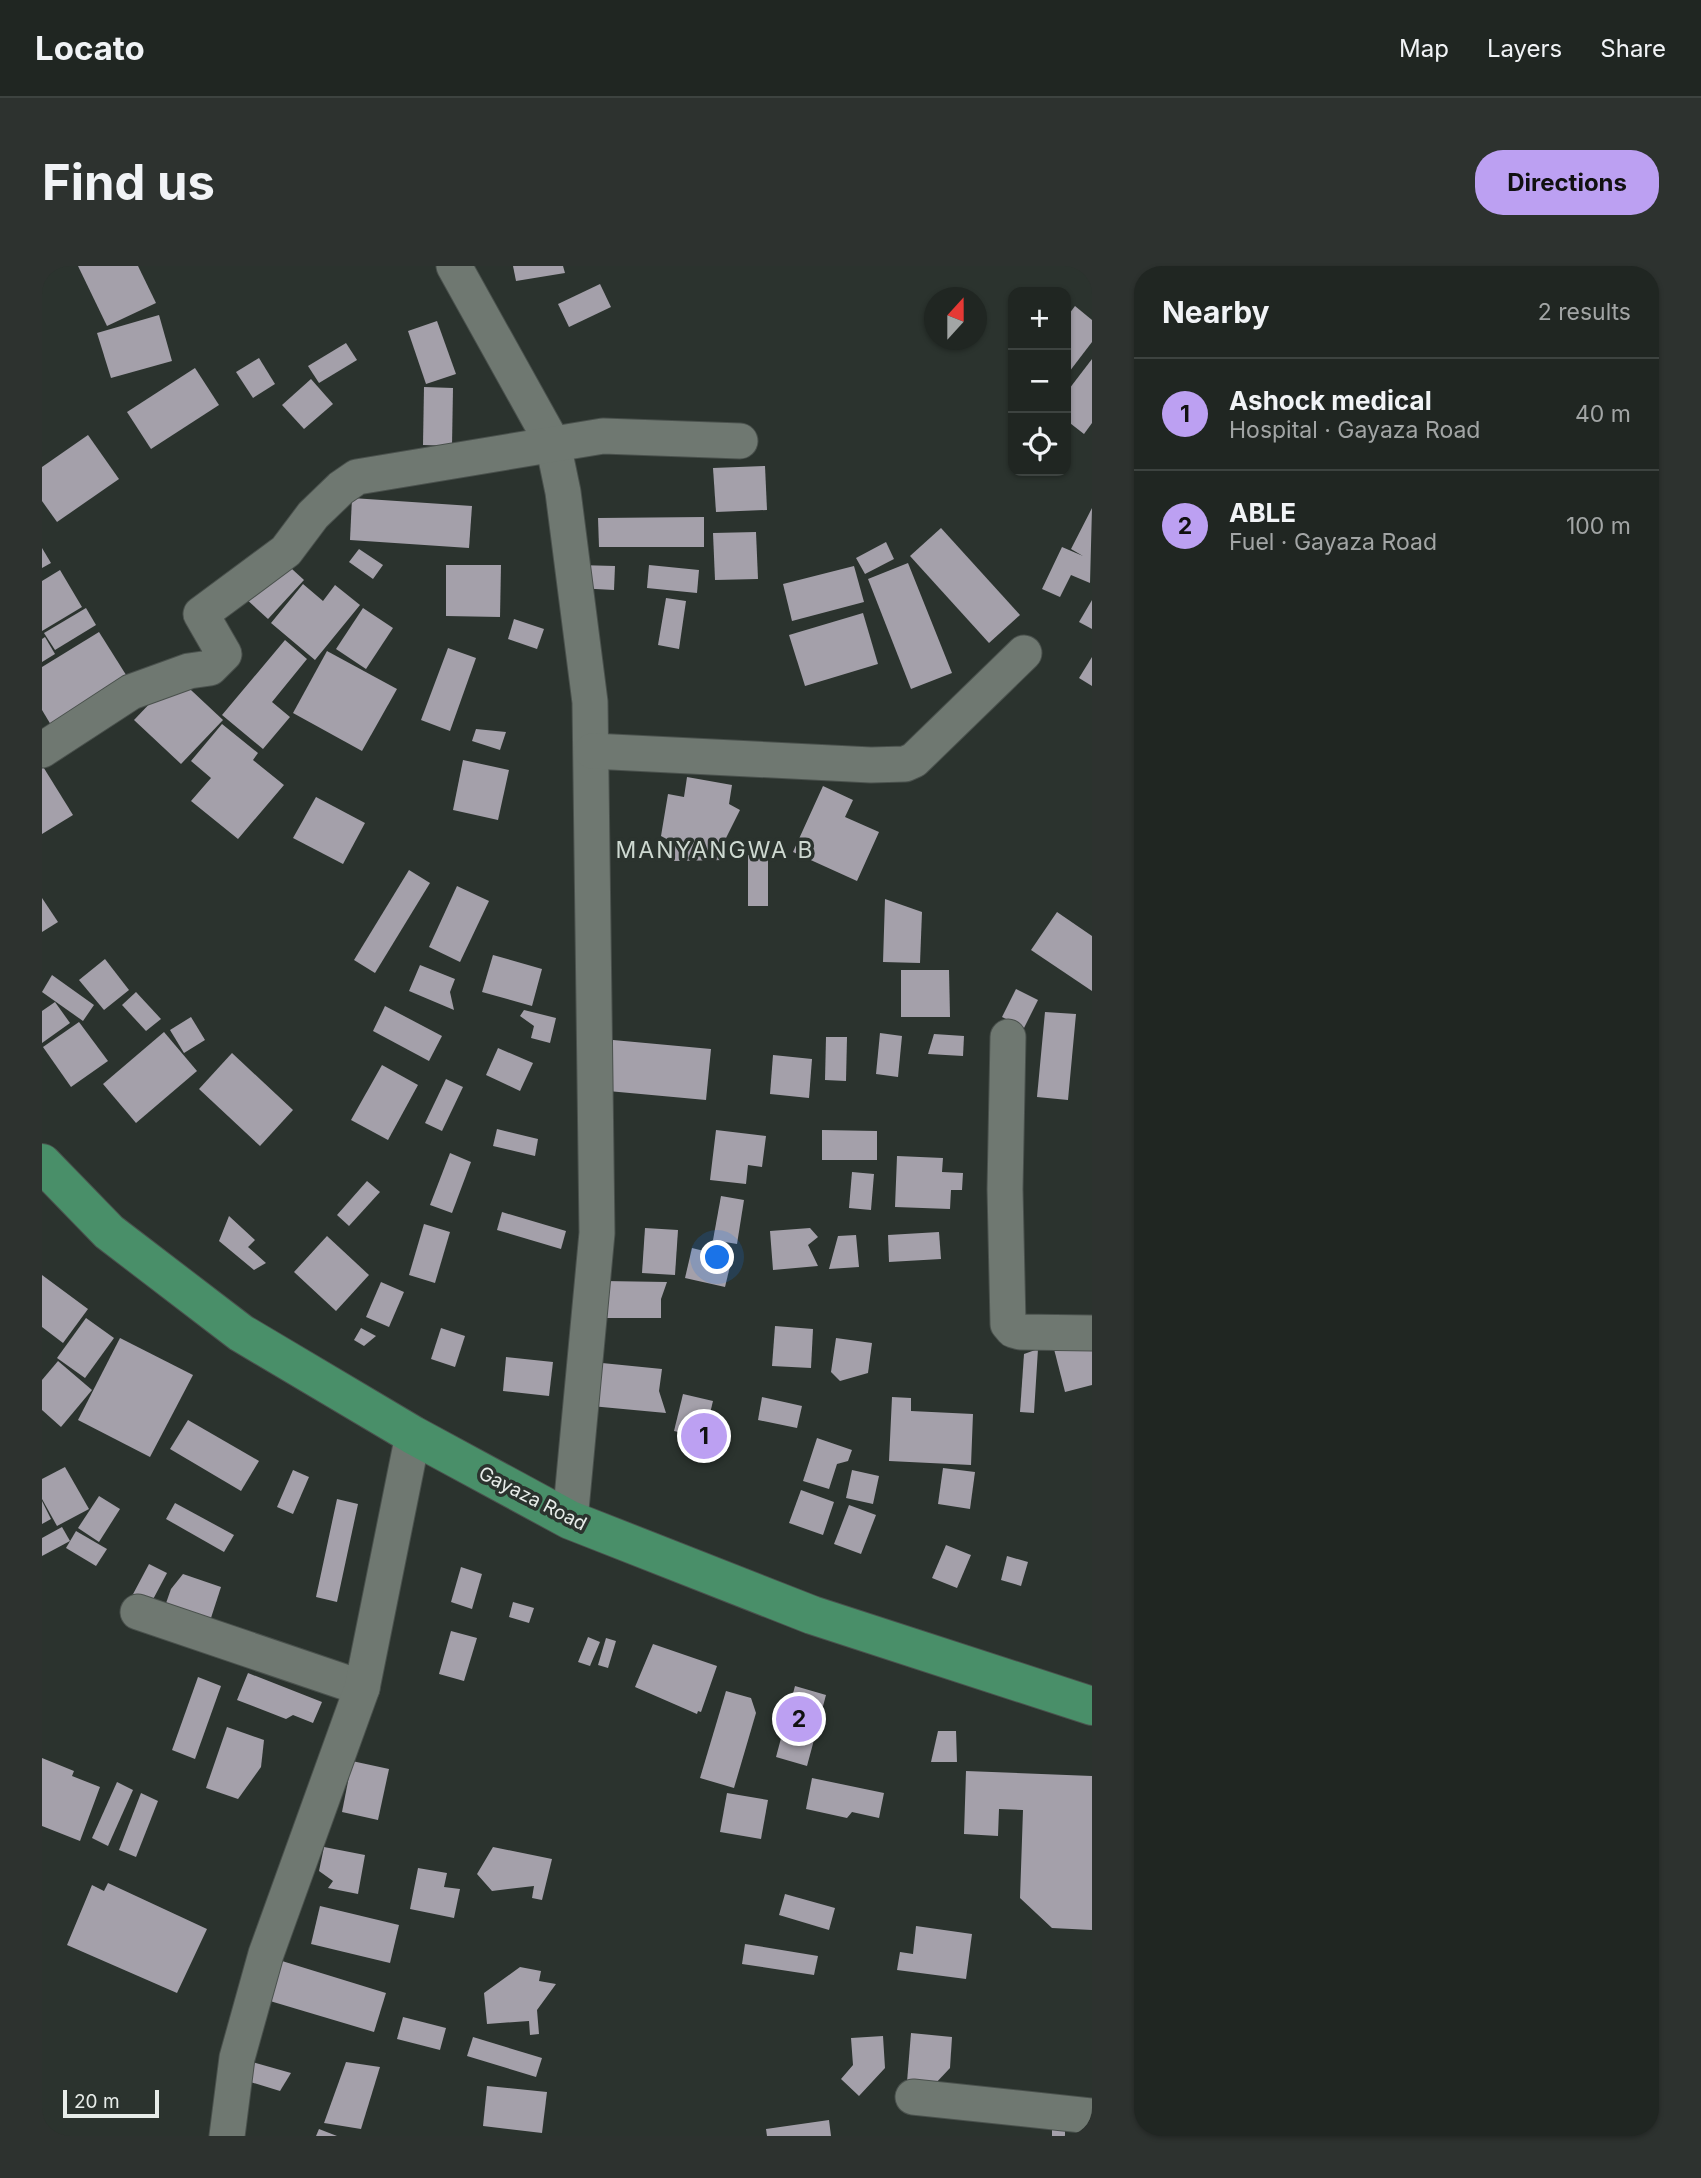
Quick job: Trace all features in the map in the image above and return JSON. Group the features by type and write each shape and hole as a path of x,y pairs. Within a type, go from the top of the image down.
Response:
{"main road":[{"name":"Gayaza Road","path":"42,1163 109,1232 241,1333 413,1435 570,1520 812,1615 1092,1706"}],"street":[{"path":"454,266 553,444 564,492 590,702 597,1233 570,1520"},
{"path":"42,750 131,692 189,671 204,670 215,665 224,654 201,614 286,551 313,515 341,488 357,477 603,436 740,441"},
{"path":"592,751 871,765 905,764 914,760 1024,653"},
{"path":"1008,1037 1005,1189 1008,1324 1013,1330 1020,1332 1092,1333"},
{"path":"228,2136 237,2058 266,1954 362,1688 413,1435"},
{"path":"138,1612 362,1688"},
{"path":"913,2097 1092,2116"}],"building":[{"path":"78,266 138,266 156,303 107,326"},
{"path":"513,266 563,266 565,273 516,281"},
{"path":"600,284 611,307 569,327 558,304"},
{"path":"1075,306 1092,320 1092,342 1071,369 1071,350 1071,311"},
{"path":"159,315 172,361 111,378 97,333"},
{"path":"437,321 456,374 426,384 408,331"},
{"path":"346,343 357,360 319,383 308,366"},
{"path":"259,358 275,384 253,398 236,372"},
{"path":"1092,359 1092,423 1084,434 1071,424 1071,386"},
{"path":"195,368 219,405 151,449 127,412"},
{"path":"311,379 333,404 304,429 282,405"},
{"path":"424,387 453,388 452,446 423,445"},
{"path":"88,435 119,479 57,522 42,501 42,467"},
{"path":"765,466 767,510 716,512 713,468"},
{"path":"352,498 472,506 469,548 350,540"},
{"path":"1092,508 1090,583 1071,575 1060,597 1042,589 1062,547 1083,556 1071,549"},
{"path":"704,517 704,547 599,547 598,518"},
{"path":"941,528 1020,615 989,643 910,556"},
{"path":"756,532 758,579 715,580 713,533"},
{"path":"886,542 894,559 865,574 856,558"},
{"path":"42,548 51,563 42,568"},
{"path":"359,549 383,565 373,579 349,562"},
{"path":"280,558 304,580 268,619 244,597"},
{"path":"908,563 952,673 911,689 868,579"},
{"path":"446,565 501,565 500,617 446,616"},
{"path":"578,565 615,566 614,590 577,588"},
{"path":"649,565 699,570 697,593 647,588"},
{"path":"854,566 864,602 792,621 783,584"},
{"path":"60,570 82,607 42,631 42,581"},
{"path":"303,584 323,601 335,585 360,605 315,660 271,623"},
{"path":"666,598 686,601 679,649 658,645"},
{"path":"1092,600 1092,629 1079,622"},
{"path":"86,608 96,625 55,650 44,633"},
{"path":"363,608 393,628 366,669 336,649"},
{"path":"863,613 878,664 805,686 789,635"},
{"path":"514,619 544,629 537,649 508,639"},
{"path":"99,632 128,678 51,725 42,710 42,667"},
{"path":"45,637 55,654 42,662 42,639"},
{"path":"285,640 307,659 272,702 290,717 263,749 222,715"},
{"path":"448,648 476,658 450,731 421,720"},
{"path":"327,651 397,689 362,751 293,713"},
{"path":"1092,657 1092,686 1079,678"},
{"path":"176,676 223,720 181,764 134,720"},
{"path":"222,724 258,753 253,760 284,785 238,839 191,801 211,778 191,761"},
{"path":"476,729 506,732 500,750 472,741"},
{"path":"463,760 509,770 498,820 453,810"},
{"path":"42,765 73,815 42,834"},
{"path":"687,777 732,785 729,804 740,810 726,838 726,860 674,861 674,843 661,836 668,794 684,797"},
{"path":"823,786 853,800 845,817 879,832 857,881 793,852"},
{"path":"316,797 365,823 343,864 293,838"},
{"path":"748,855 768,855 768,906 748,906"},
{"path":"409,870 430,883 375,973 354,960"},
{"path":"457,886 489,901 460,962 429,947"},
{"path":"42,898 58,922 42,932"},
{"path":"885,899 922,912 920,963 883,962"},
{"path":"1057,912 1092,936 1092,991 1031,950"},
{"path":"493,955 542,969 532,1006 482,992"},
{"path":"105,959 129,990 104,1010 79,980"},
{"path":"420,965 455,979 450,992 454,1010 409,991"},
{"path":"901,970 949,970 950,1017 901,1017"},
{"path":"52,975 94,1005 83,1021 42,992"},
{"path":"1016,989 1038,1000 1024,1028 1002,1017"},
{"path":"136,992 161,1019 146,1031 122,1005"},
{"path":"55,1002 70,1023 42,1043 42,1011"},
{"path":"385,1006 442,1036 429,1061 373,1031"},
{"path":"524,1010 556,1018 550,1043 531,1038 534,1026 520,1016"},
{"path":"1045,1012 1076,1014 1068,1100 1037,1097"},
{"path":"191,1017 205,1040 184,1053 170,1030"},
{"path":"79,1022 108,1061 71,1087 43,1047"},
{"path":"164,1032 197,1071 136,1123 103,1084"},
{"path":"880,1033 902,1036 898,1077 876,1074"},
{"path":"934,1034 964,1036 963,1056 928,1054"},
{"path":"826,1037 847,1037 846,1081 825,1080"},
{"path":"613,1040 711,1049 706,1100 608,1091"},
{"path":"498,1048 533,1063 520,1091 486,1075"},
{"path":"232,1053 293,1110 260,1146 199,1089"},
{"path":"773,1055 812,1059 809,1098 770,1094"},
{"path":"382,1065 418,1085 388,1140 351,1120"},
{"path":"446,1079 463,1087 442,1131 425,1123"},
{"path":"497,1129 538,1139 535,1156 493,1146"},
{"path":"716,1130 766,1136 762,1167 748,1165 746,1184 710,1180"},
{"path":"822,1130 877,1131 877,1160 822,1160"},
{"path":"450,1153 471,1162 452,1213 430,1205"},
{"path":"897,1156 943,1158 942,1172 963,1173 962,1190 951,1190 950,1209 895,1207"},
{"path":"852,1172 874,1174 871,1210 849,1208"},
{"path":"367,1181 380,1192 349,1226 337,1215"},
{"path":"721,1196 744,1200 737,1244 713,1240"},
{"path":"502,1212 566,1231 561,1249 497,1230"},
{"path":"229,1216 255,1240 248,1247 266,1263 254,1270 219,1241"},
{"path":"424,1224 450,1232 435,1283 409,1275"},
{"path":"645,1228 678,1230 675,1275 642,1273"},
{"path":"810,1228 818,1237 808,1245 818,1266 773,1270 770,1231"},
{"path":"939,1232 941,1259 889,1262 888,1235"},
{"path":"856,1235 859,1267 829,1269 838,1236"},
{"path":"327,1236 369,1275 336,1311 294,1272"},
{"path":"692,1248 732,1258 725,1287 685,1278"},
{"path":"42,1275 88,1309 63,1343 42,1327"},
{"path":"604,1281 667,1282 661,1299 661,1318 603,1318"},
{"path":"381,1282 404,1292 389,1327 366,1317"},
{"path":"86,1318 114,1338 85,1378 57,1358"},
{"path":"775,1326 813,1329 811,1368 772,1366"},
{"path":"361,1328 376,1336 364,1346 354,1340"},
{"path":"441,1328 465,1336 455,1367 431,1359"},
{"path":"599,1337 605,1338 602,1363 662,1369 659,1391 666,1413 591,1406"},
{"path":"120,1338 193,1375 150,1457 78,1420"},
{"path":"836,1338 872,1343 868,1373 840,1381 831,1372"},
{"path":"1038,1349 1034,1413 1020,1412 1024,1354"},
{"path":"1054,1349 1092,1350 1092,1385 1065,1392"},
{"path":"506,1357 553,1362 549,1396 503,1391"},
{"path":"58,1361 92,1390 61,1427 42,1410 42,1380"},
{"path":"683,1394 713,1401 704,1438 674,1431"},
{"path":"762,1397 802,1406 797,1428 758,1420"},
{"path":"892,1397 911,1398 911,1411 973,1414 971,1465 889,1461"},
{"path":"188,1420 259,1461 241,1491 170,1449"},
{"path":"817,1438 852,1450 848,1461 837,1464 829,1489 803,1481"},
{"path":"65,1467 89,1509 57,1526 42,1499 42,1479"},
{"path":"943,1468 975,1472 970,1509 938,1504"},
{"path":"293,1470 309,1477 293,1514 277,1507"},
{"path":"852,1470 879,1476 873,1504 846,1498"},
{"path":"801,1490 834,1502 823,1535 789,1523"},
{"path":"99,1496 120,1509 99,1542 78,1528"},
{"path":"337,1499 358,1504 337,1602 316,1597"},
{"path":"42,1501 51,1519 42,1524"},
{"path":"175,1503 234,1535 224,1552 166,1519"},
{"path":"849,1505 876,1515 861,1554 834,1544"},
{"path":"62,1527 70,1541 42,1556 42,1538"},
{"path":"76,1531 107,1549 96,1566 66,1548"},
{"path":"946,1545 971,1555 957,1588 932,1578"},
{"path":"1007,1556 1028,1562 1021,1586 1001,1580"},
{"path":"149,1564 167,1573 150,1605 132,1596"},
{"path":"461,1567 482,1574 472,1609 451,1602"},
{"path":"183,1574 221,1587 210,1621 165,1606 171,1589"},
{"path":"513,1602 534,1608 529,1623 509,1617"},
{"path":"451,1631 477,1638 464,1681 439,1674"},
{"path":"588,1637 600,1642 590,1666 578,1662"},
{"path":"606,1638 616,1641 608,1668 598,1665"},
{"path":"653,1644 717,1666 701,1712 698,1711 697,1714 635,1687"},
{"path":"248,1673 322,1702 313,1723 293,1715 286,1719 237,1700"},
{"path":"198,1677 221,1686 195,1759 172,1750"},
{"path":"795,1686 826,1695 807,1766 776,1757"},
{"path":"726,1691 751,1698 756,1713 734,1788 700,1778"},
{"path":"227,1727 264,1740 261,1767 238,1799 206,1788"},
{"path":"938,1731 956,1731 957,1762 931,1762"},
{"path":"42,1758 74,1771 72,1776 100,1787 80,1841 42,1826"},
{"path":"352,1761 389,1769 378,1820 342,1812"},
{"path":"966,1771 1092,1776 1092,1930 1052,1928 1020,1898 1023,1810 999,1809 998,1836 964,1834"},
{"path":"812,1778 884,1793 879,1818 852,1812 847,1818 806,1809"},
{"path":"117,1782 133,1790 108,1846 92,1838"},
{"path":"141,1793 158,1801 136,1857 119,1850"},
{"path":"727,1793 768,1800 761,1839 720,1832"},
{"path":"324,1847 365,1855 358,1894 328,1888 333,1881 319,1871"},
{"path":"493,1847 552,1859 542,1900 532,1898 534,1886 492,1891 477,1874"},
{"path":"418,1868 447,1873 444,1887 460,1889 454,1918 410,1909"},
{"path":"108,1883 207,1929 177,1993 67,1945 92,1885 104,1891"},
{"path":"785,1894 835,1908 829,1930 779,1915"},
{"path":"320,1906 399,1925 390,1963 311,1944"},
{"path":"916,1926 972,1934 966,1979 897,1970 900,1952 913,1954"},
{"path":"745,1944 818,1956 814,1975 742,1964"},
{"path":"282,1961 386,1993 374,2032 270,2001"},
{"path":"520,1967 541,1971 539,1981 556,1984 537,2010 539,2034 530,2035 529,2021 487,2024 484,1993"},
{"path":"403,2017 446,2028 440,2050 397,2039"},
{"path":"911,2033 952,2037 950,2068 934,2085 907,2082"},
{"path":"883,2036 885,2068 859,2096 841,2079 853,2065 851,2038"},
{"path":"473,2037 542,2058 536,2077 467,2056"},
{"path":"252,2062 291,2073 280,2091 247,2081"},
{"path":"346,2062 380,2067 361,2129 324,2123"},
{"path":"487,2086 547,2092 542,2133 483,2126"},
{"path":"829,2120 831,2136 767,2136 766,2129"},
{"path":"1052,2127 1065,2127 1065,2136 1052,2136"},
{"path":"319,2129 337,2136 316,2136"}],"place":[{"name":"Ashock medical","path":"704,1436"},
{"name":"ABLE","path":"799,1719"}],"district":[{"name":"MANYANGWA B","path":"715,850"}]}
